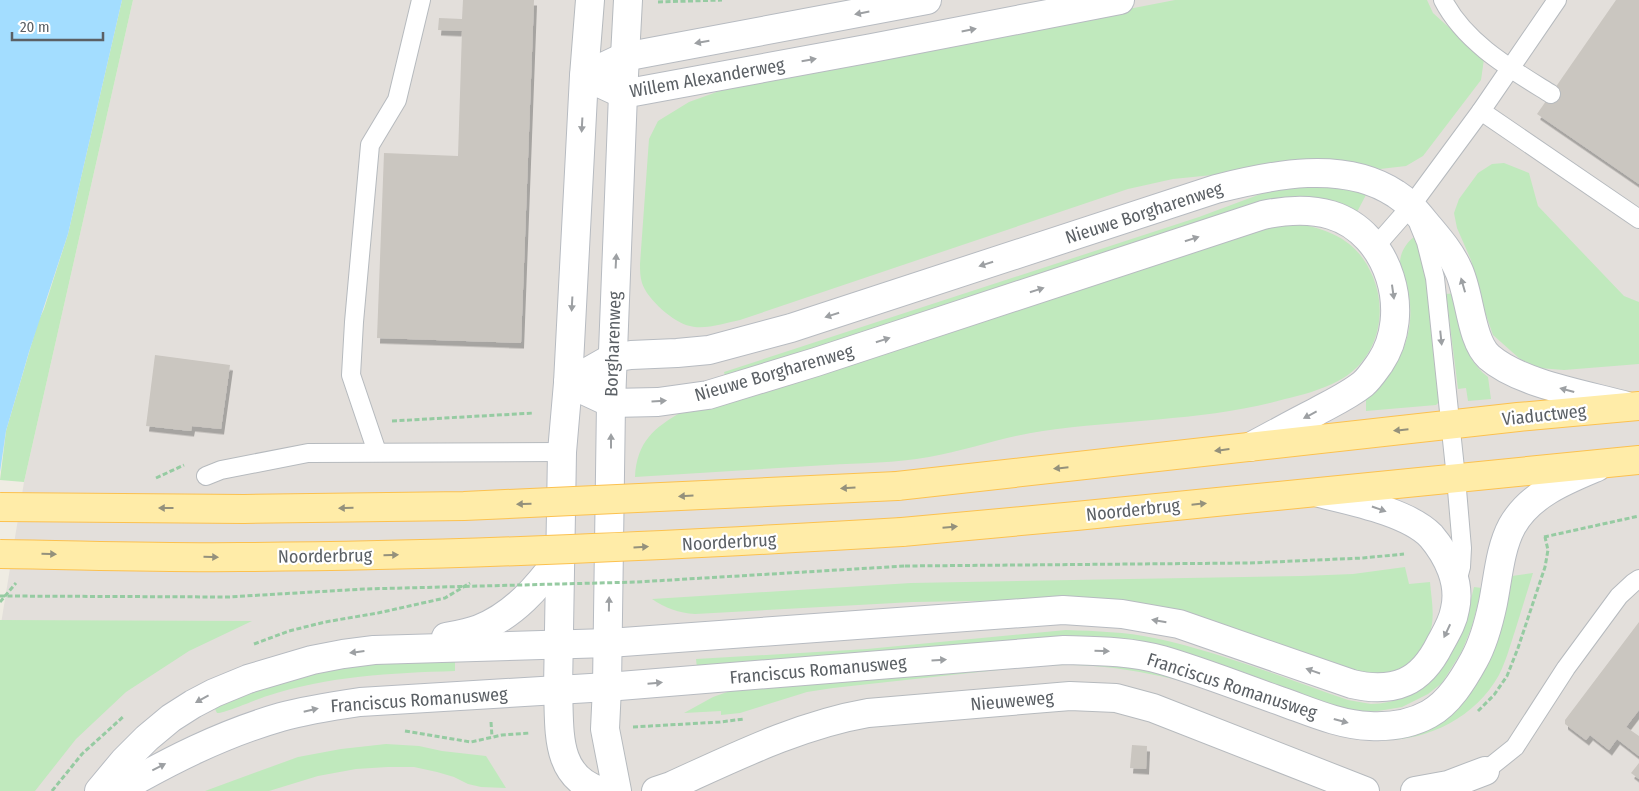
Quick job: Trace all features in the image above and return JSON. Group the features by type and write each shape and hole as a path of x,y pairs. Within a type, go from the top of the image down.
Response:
{"main road":[{"name":"Viaductweg","path":"1450,425 1635,406"},
{"path":"0,507 244,509 464,506 897,486 1450,425"},
{"path":"1456,478 1639,460"},
{"name":"Noorderbrug","path":"0,554 239,557 593,549 902,532 1456,478"}],"street":[{"path":"590,0 584,76 568,383 562,452 558,690 561,747 565,761 573,774 584,784 601,791"},
{"name":"Borgharenweg","path":"607,687 610,403 628,0"},
{"name":"Willem Alexanderweg","path":"584,76 624,57 927,0"},
{"name":"Willem Alexanderweg","path":"584,76 624,94 1120,0"},
{"name":"Nieuwe Borgharenweg","path":"568,383 612,358 709,350 791,328 1216,189 1291,174 1327,174 1345,176 1381,186 1398,195 1411,206 1443,244 1459,269 1477,337 1488,356 1509,371 1537,382 1635,406"},
{"name":"Nieuwe Borgharenweg","path":"610,403 658,402 708,395 816,362 1245,221 1278,212 1306,210 1332,215 1359,230 1375,247 1386,266 1393,287 1395,316 1391,340 1380,363 1365,383 1351,393 1250,447"},
{"path":"568,383 610,403"},
{"name":"Franciscus Romanusweg","path":"117,791 200,746 240,730 282,717 326,707 360,702 607,687 1055,651 1117,652 1160,660 1347,723 1371,726 1397,725 1418,719 1435,710 1447,699 1466,674 1485,636 1506,545 1512,527 1521,513 1538,498 1562,482 1606,463"},
{"path":"99,791 124,761 147,738 171,718 214,693 248,679 312,660 374,650 608,643 1063,610 1122,614 1179,624 1341,681 1364,686 1387,687 1404,683 1412,679 1430,661 1452,620 1456,603 1456,586 1449,562 1430,536 1419,527 1398,516 1315,492"},
{"path":"405,649 478,629 512,611 535,590 559,558"},
{"path":"607,687 605,729 617,791"},
{"name":"Nieuweweg","path":"656,791 672,786 762,746 846,717 868,713 1070,696 1116,698 1153,708 1365,791"},
{"path":"1415,791 1448,785 1485,771"}],"lane":[{"path":"377,452 351,375 370,145 397,100 421,0"},
{"path":"1443,0 1464,31 1509,68 1551,94"},
{"path":"1375,247 1411,206 1481,111 1557,0"},
{"path":"1481,111 1639,219"},
{"path":"1411,206 1426,242 1435,278 1462,548 1461,567 1456,586"},
{"path":"206,476 220,470 308,453 562,452"},
{"path":"1485,771 1515,747 1566,668 1619,596 1639,579"}],"path":[{"path":"1506,545 1639,516"},
{"path":"0,596 228,597 364,589 638,582 906,566 1249,563 1363,558 1441,550"},
{"name":"Franciscus Romanusweg","path":"396,730 471,742 492,737"}],"shaded area":[{"path":"133,0 1639,0 1639,791 0,791 0,630 24,482"}],"green space":[{"path":"122,0 133,0 24,482 0,480 6,431 38,322 68,234"},
{"path":"1175,0 1427,0 1433,13 1484,59 1481,80 1423,156 1406,166 1380,169 1343,162 1173,179 1128,189 740,320 715,326 696,327 676,320 655,303 645,289 641,278 640,264 649,139 658,121 689,102 736,85"},
{"path":"1504,163 1529,173 1538,206 1624,296 1639,302 1639,364 1564,370 1539,368 1520,359 1493,335 1471,260 1457,228 1454,213 1459,199 1478,173 1492,164"},
{"path":"1333,185 1367,193 1357,212 1331,201 727,383 724,372 1199,217 1266,192 1290,187"},
{"path":"1297,223 1333,234 1352,246 1367,265 1378,292 1379,322 1376,337 1370,350 1351,373 1325,387 1225,412 1043,431 916,459 635,477 636,465 643,445 664,423 683,411 1263,228"},
{"path":"1414,237 1419,238 1423,249 1439,402 1436,405 1366,411 1366,399 1377,389 1395,366 1406,340 1410,312 1409,297 1400,267 1400,259 1404,248"},
{"path":"1457,293 1461,328 1467,349 1472,359 1488,377 1491,399 1468,401 1466,388 1458,389 1446,294"},
{"path":"1405,567 1409,584 1430,582 1433,608 1432,624 1419,652 1408,664 1395,672 1381,675 1357,676 1088,599 913,602 695,614 672,609 652,599 911,583 1302,576 1353,574"},
{"path":"1533,573 1504,664 1487,692 1473,707 1439,729 1399,739 1359,738 1194,684 1127,670 1079,665 1022,668 833,688 807,692 740,713 721,715 721,711 684,713 713,697 730,691 905,671 1128,661 1338,726 1461,702 1472,688 1489,658 1500,626 1512,576"},
{"path":"1474,587 1482,588 1472,626 1462,651 1442,683 1428,694 1402,707 1372,712 1346,709 1200,660 697,668 696,659 867,649 1066,630 1100,631 1143,636 1203,650 1348,700 1371,704 1405,697 1420,689 1444,666 1460,636"},
{"path":"0,620 252,621 189,651 126,692 76,739 35,791 0,791"},
{"path":"455,658 455,671 407,673 336,680 290,689 220,713 217,713 215,709 238,695 264,685 361,663"},
{"path":"386,744 419,746 442,751 486,756 506,788 481,787 468,784 454,777 414,767 388,767 356,769 318,776 269,791 205,791 298,757 341,749"}],"water":[{"path":"0,0 122,0 68,234 29,352 6,431 0,472"}],"building":[{"path":"463,0 534,0 521,343 377,338 384,153 458,156 462,31 438,30 439,18 462,19"},
{"path":"1616,0 1639,0 1639,184 1537,114"},
{"path":"155,355 230,365 221,429 192,426 191,431 146,426"},
{"path":"1639,622 1639,710 1626,727 1639,736 1639,756 1617,739 1609,750 1590,735 1586,740 1565,724 1565,720"},
{"path":"1132,745 1147,746 1146,769 1130,768"},
{"path":"1639,763 1639,779 1631,773"}]}
